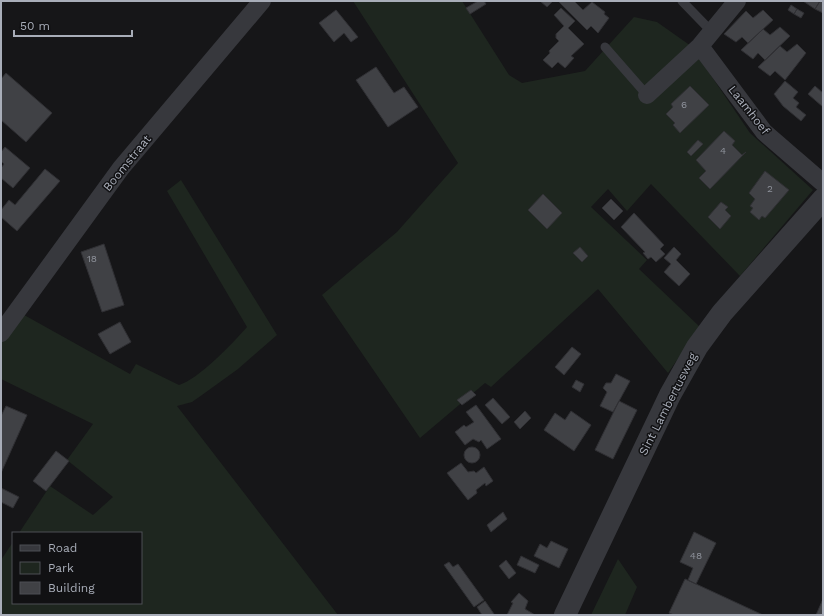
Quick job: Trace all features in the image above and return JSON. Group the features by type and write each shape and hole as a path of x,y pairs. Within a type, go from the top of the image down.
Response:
{"street":[{"name":"Boomstraat","path":"1,333 121,168 262,1"},
{"path":"647,96 700,46 737,1"},
{"name":"Laamhoef","path":"700,46 764,132 823,183"},
{"name":"Sint Lambertusweg","path":"565,615 670,395 697,347 722,313 823,199"}],"lane":[{"path":"682,1 712,32"},
{"path":"604,47 647,96"}],"green space":[{"path":"353,1 462,1 509,75 522,83 585,71 634,17 657,22 691,46 750,133 813,190 740,276 651,184 627,211 608,189 591,207 647,260 639,269 700,327 668,373 598,289 491,387 485,383 420,438 322,295 397,232 458,163"},
{"path":"181,180 277,335 238,369 202,395 192,402 177,406 338,615 1,615 1,560 12,544 12,604 142,604 142,532 20,532 50,486 93,515 113,497 67,460 93,424 1,379 1,337 17,311 130,374 136,364 179,385 196,376 206,368 225,351 247,327 167,191"},
{"path":"618,559 637,587 625,615 591,615"}],"building":[{"path":"478,1 484,1 486,4 470,14 466,8"},
{"path":"540,1 553,1 547,7"},
{"path":"558,1 574,1 583,10 592,2 605,12 604,14 609,18 598,33 591,26 587,30"},
{"path":"803,1 820,1 815,9"},
{"path":"820,1 823,1 823,13 815,9"},
{"path":"791,5 797,9 794,14 788,10"},
{"path":"561,8 575,21 568,28 584,44 571,56 574,58 565,68 558,62 552,68 543,60 550,53 549,51 559,41 556,38 556,34 564,26 554,15"},
{"path":"797,9 804,13 801,18 794,14"},
{"path":"336,10 358,37 351,42 344,33 334,42 319,23"},
{"path":"763,10 773,20 748,43 742,37 736,42 724,34 746,11 753,18"},
{"path":"780,27 790,36 765,60 758,53 753,59 741,50 763,29 770,35"},
{"path":"797,44 806,53 785,80 775,71 770,76 758,67 780,46 787,52"},
{"path":"376,67 394,93 404,87 418,107 388,127 356,80"},
{"path":"6,73 52,113 26,142 1,120 1,79"},
{"path":"785,81 798,92 793,98 799,103 796,107 806,115 801,121 783,106 774,94"},
{"path":"690,86 709,105 680,133 673,125 675,123 666,114 673,107 671,104"},
{"path":"815,86 823,93 823,107 808,94"},
{"path":"724,131 735,141 732,145 742,155 746,152 710,189 699,178 706,171 696,160"},
{"path":"698,140 703,144 691,156 687,152"},
{"path":"5,147 30,168 13,188 1,178 1,168 4,164 1,161 1,152"},
{"path":"45,169 60,181 17,231 1,217 1,210 9,200 15,205"},
{"path":"765,171 789,190 765,218 762,216 759,220 750,212 753,208 750,206 755,199 749,193"},
{"path":"543,194 562,213 547,229 528,210"},
{"path":"611,199 623,211 614,220 602,208"},
{"path":"721,202 728,207 725,210 731,216 720,229 708,217"},
{"path":"634,213 664,245 660,249 665,254 656,262 651,257 648,259 643,253 645,252 621,227"},
{"path":"104,244 124,305 102,312 81,252"},
{"path":"580,247 588,256 582,262 573,253"},
{"path":"674,247 681,254 676,260 690,274 679,286 664,272 671,264 664,258"},
{"path":"120,322 131,342 110,354 98,334"},
{"path":"572,347 581,354 564,375 555,367"},
{"path":"616,374 630,381 613,412 600,406 607,392 603,388 606,383 611,383"},
{"path":"576,380 584,384 580,392 572,387"},
{"path":"471,390 476,395 462,405 457,400"},
{"path":"493,398 510,417 502,424 485,405"},
{"path":"619,401 637,410 613,459 595,450"},
{"path":"476,405 501,439 487,449 481,440 479,442 473,439 465,445 455,432 464,425 466,427 474,422 466,412"},
{"path":"6,406 27,415 1,473 1,416"},
{"path":"525,411 531,418 520,429 514,422"},
{"path":"571,411 591,425 574,451 544,430 555,413 565,420"},
{"path":"469,447 475,447 480,452 478,461 475,463 469,463 464,458 464,452"},
{"path":"56,451 69,461 46,491 33,481"},
{"path":"461,463 468,472 474,471 476,473 484,467 493,481 486,486 485,483 476,490 477,493 468,500 447,473"},
{"path":"1,488 19,497 13,508 1,502"},
{"path":"503,512 507,519 491,532 487,525"},
{"path":"694,532 716,543 696,584 688,580 693,568 680,562"},
{"path":"551,541 568,549 559,568 534,556 540,544 547,548"},
{"path":"521,556 539,565 535,573 517,565"},
{"path":"506,560 516,573 509,579 499,566"},
{"path":"449,562 453,567 458,564 484,600 474,607 444,565"},
{"path":"685,579 763,615 674,615 669,613"},
{"path":"519,593 528,601 525,609 535,615 507,615 513,603 511,602"},
{"path":"823,599 823,615 816,615"},
{"path":"485,601 494,614 493,615 482,615 477,607"}]}
